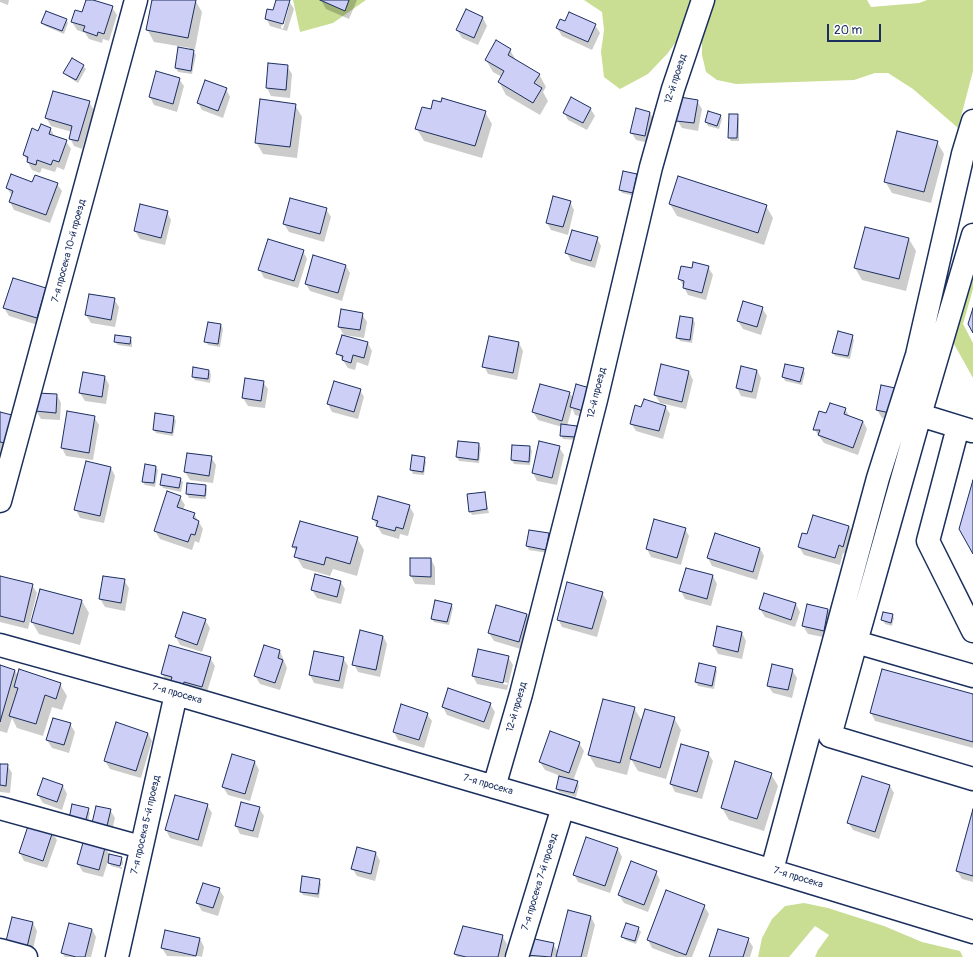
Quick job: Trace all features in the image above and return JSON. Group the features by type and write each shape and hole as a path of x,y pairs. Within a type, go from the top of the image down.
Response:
{"street":[{"name":"7-я просека 10-й проезд","path":"0,501 136,0"},
{"name":"12-й проезд","path":"494,786 521,694 588,430 651,167 673,89 703,0"},
{"path":"772,870 878,478 917,355 963,154 973,121"},
{"path":"972,240 920,415 830,736 973,779"},
{"path":"920,415 966,429 928,541 973,631"},
{"path":"856,642 973,676"},
{"name":"7-я просека","path":"0,645 494,786 973,932"},
{"name":"7-я просека 5-й проезд","path":"116,957 176,694"},
{"name":"7-я просека 7-й проезд","path":"516,957 563,807"},
{"path":"0,808 141,847"},
{"path":"0,950 26,957"}],"green space":[{"path":"293,0 366,0 333,23 300,32"},
{"path":"584,0 697,0 688,26 667,54 648,74 620,89 604,77 601,52 604,30 602,12"},
{"path":"715,0 867,0 871,7 919,3 927,0 973,0 973,71 958,128 913,89 888,73 875,73 854,80 736,84 717,80 706,72 702,55 702,40"},
{"path":"973,262 973,289 963,324 973,343 973,378 949,335"},
{"path":"804,903 828,908 884,926 922,942 960,951 963,957 815,957 818,950 829,935 815,926 789,957 758,957 762,938 772,919 785,906"}],"building":[{"path":"86,0 93,0 113,6 104,34 98,32 97,36 83,31 85,26 71,22 75,10 82,12"},
{"path":"152,0 196,0 188,38 146,30"},
{"path":"276,0 290,0 283,24 265,19 267,9 273,10"},
{"path":"320,0 349,0 345,11"},
{"path":"466,9 483,17 474,38 456,30"},
{"path":"46,11 67,19 62,31 41,23"},
{"path":"569,12 596,24 588,42 556,28 560,19 565,21"},
{"path":"496,40 511,49 508,55 540,74 534,83 542,88 533,103 498,82 504,71 485,60"},
{"path":"178,47 194,50 191,71 175,68"},
{"path":"72,58 84,65 76,80 63,73"},
{"path":"268,63 288,65 286,90 266,88"},
{"path":"156,71 180,78 173,104 149,97"},
{"path":"205,80 227,88 218,111 197,103"},
{"path":"53,91 90,101 78,141 69,139 72,126 45,118"},
{"path":"571,97 591,108 583,123 563,113"},
{"path":"680,97 698,100 694,123 676,121"},
{"path":"442,98 486,111 475,146 415,129 422,107 431,109 433,100 441,102"},
{"path":"260,99 296,104 290,147 255,143"},
{"path":"636,108 650,112 645,136 630,133"},
{"path":"708,111 721,115 717,126 705,122"},
{"path":"729,114 738,114 737,138 728,138"},
{"path":"41,124 51,128 49,134 67,140 59,162 53,160 51,165 37,160 36,165 27,162 28,157 23,155 32,128 38,131"},
{"path":"897,131 938,141 924,192 884,182"},
{"path":"623,171 637,174 633,193 619,190"},
{"path":"11,174 32,182 35,175 58,183 46,215 9,202 13,191 6,188"},
{"path":"678,176 767,205 758,233 669,204"},
{"path":"553,196 571,201 563,227 546,223"},
{"path":"290,198 327,208 320,234 283,224"},
{"path":"140,204 168,211 161,238 134,231"},
{"path":"865,227 909,238 899,279 854,268"},
{"path":"572,230 598,237 591,261 565,253"},
{"path":"268,239 304,250 294,281 258,270"},
{"path":"313,255 346,265 338,293 305,284"},
{"path":"693,262 709,266 702,293 683,288 684,281 678,279 681,266 692,268"},
{"path":"13,278 46,288 37,318 3,308"},
{"path":"89,294 115,298 111,320 85,315"},
{"path":"743,301 763,307 757,327 737,321"},
{"path":"973,308 973,333 968,324"},
{"path":"341,309 363,313 360,330 338,327"},
{"path":"680,316 693,318 690,340 676,338"},
{"path":"208,322 221,324 218,344 204,342"},
{"path":"838,331 853,335 848,356 832,353"},
{"path":"115,335 131,337 130,344 114,342"},
{"path":"342,335 368,342 364,358 353,355 351,363 342,360 343,356 336,354"},
{"path":"489,336 519,342 513,373 482,367"},
{"path":"661,364 689,371 682,402 654,395"},
{"path":"785,364 804,368 800,382 782,377"},
{"path":"741,366 757,370 752,392 736,388"},
{"path":"193,367 209,370 208,379 192,377"},
{"path":"83,372 105,376 102,397 79,393"},
{"path":"245,378 264,381 261,401 242,398"},
{"path":"334,381 361,389 354,412 327,404"},
{"path":"540,384 570,392 562,421 532,412"},
{"path":"576,384 593,389 587,412 570,407"},
{"path":"881,385 895,388 890,413 876,410"},
{"path":"37,393 57,394 56,413 35,411"},
{"path":"644,399 666,406 659,431 630,424 635,405 641,407"},
{"path":"830,403 846,408 844,414 863,421 853,448 818,435 820,430 813,430 819,411 826,413"},
{"path":"67,411 95,416 89,453 61,448"},
{"path":"0,412 16,416 9,444 0,442"},
{"path":"155,413 174,416 172,433 153,430"},
{"path":"561,424 577,426 576,437 560,436"},
{"path":"458,441 479,443 478,460 456,457"},
{"path":"539,441 560,446 552,478 532,473"},
{"path":"512,445 530,446 529,462 511,460"},
{"path":"187,453 212,456 209,476 184,472"},
{"path":"412,455 425,457 423,472 410,470"},
{"path":"86,461 111,467 100,516 74,510"},
{"path":"145,464 156,466 154,483 142,482"},
{"path":"162,474 181,478 179,488 160,485"},
{"path":"973,480 973,554 959,529"},
{"path":"187,483 206,485 205,496 186,494"},
{"path":"167,491 181,496 177,507 195,513 193,518 199,521 195,535 191,534 188,542 154,531"},
{"path":"485,492 487,509 469,512 467,494"},
{"path":"378,496 410,505 403,529 396,527 395,531 376,526 378,521 372,519"},
{"path":"813,515 849,526 843,547 839,545 835,558 798,547 802,533 807,534"},
{"path":"654,519 686,528 677,558 646,549"},
{"path":"300,521 358,537 350,564 326,557 324,565 294,557 297,547 292,547"},
{"path":"529,530 549,533 546,550 526,546"},
{"path":"715,533 760,548 753,572 707,558"},
{"path":"410,558 431,558 431,577 410,576"},
{"path":"686,568 713,575 707,599 679,591"},
{"path":"315,574 341,581 337,597 311,590"},
{"path":"0,576 33,584 24,622 0,616"},
{"path":"103,576 125,579 121,603 99,599"},
{"path":"567,582 603,592 592,629 557,620"},
{"path":"40,589 82,600 73,634 31,622"},
{"path":"764,593 796,603 791,620 759,609"},
{"path":"435,600 452,604 447,622 431,619"},
{"path":"807,604 828,609 824,631 802,626"},
{"path":"496,605 527,614 519,642 488,633"},
{"path":"183,612 206,619 197,645 175,637"},
{"path":"883,612 893,614 891,623 881,620"},
{"path":"717,626 742,632 738,652 713,646"},
{"path":"360,630 383,636 376,670 352,665"},
{"path":"169,645 211,657 202,687 184,682 182,688 170,684 172,677 161,674"},
{"path":"264,645 280,650 278,658 283,660 275,683 254,676"},
{"path":"478,649 509,656 503,683 472,676"},
{"path":"314,651 344,657 339,681 309,675"},
{"path":"699,663 716,667 712,686 695,682"},
{"path":"772,664 793,669 788,690 767,686"},
{"path":"0,665 15,670 0,722"},
{"path":"19,669 61,683 56,699 45,695 36,724 9,716 18,688 14,687"},
{"path":"882,669 973,694 973,742 870,713"},
{"path":"448,688 491,703 484,722 442,707"},
{"path":"603,699 635,707 620,763 588,755"},
{"path":"401,704 428,713 419,740 393,732"},
{"path":"645,709 675,717 660,768 630,759"},
{"path":"53,718 71,723 64,745 46,740"},
{"path":"116,722 148,733 136,771 104,761"},
{"path":"550,731 580,742 569,773 539,762"},
{"path":"681,744 709,752 697,792 670,784"},
{"path":"232,754 255,761 245,794 222,787"},
{"path":"735,761 772,773 757,819 721,808"},
{"path":"0,764 8,764 6,786 0,785"},
{"path":"559,776 578,781 574,793 556,789"},
{"path":"862,776 890,785 875,832 847,823"},
{"path":"43,778 63,785 57,802 37,795"},
{"path":"175,795 208,804 198,840 165,830"},
{"path":"241,802 260,807 253,831 235,826"},
{"path":"72,804 89,808 85,823 69,819"},
{"path":"96,806 111,809 107,826 92,823"},
{"path":"973,809 973,876 956,871"},
{"path":"29,823 53,831 43,861 19,853"},
{"path":"586,837 618,848 605,886 573,875"},
{"path":"84,839 106,844 99,870 77,864"},
{"path":"357,847 376,852 371,874 351,869"},
{"path":"109,854 122,857 120,866 108,863"},
{"path":"631,861 657,871 644,905 618,895"},
{"path":"302,876 320,879 318,894 300,892"},
{"path":"203,883 220,888 213,908 196,903"},
{"path":"666,890 705,905 686,955 647,940"},
{"path":"568,910 591,916 581,957 556,957"},
{"path":"12,917 33,922 27,947 6,941"},
{"path":"69,923 92,929 85,957 76,957 61,953"},
{"path":"626,923 639,927 635,941 621,937"},
{"path":"463,926 503,935 498,957 466,957 454,954"},
{"path":"718,929 749,938 743,957 709,957"},
{"path":"165,930 200,938 196,956 161,948"},
{"path":"530,938 554,943 551,957 526,955"}]}
